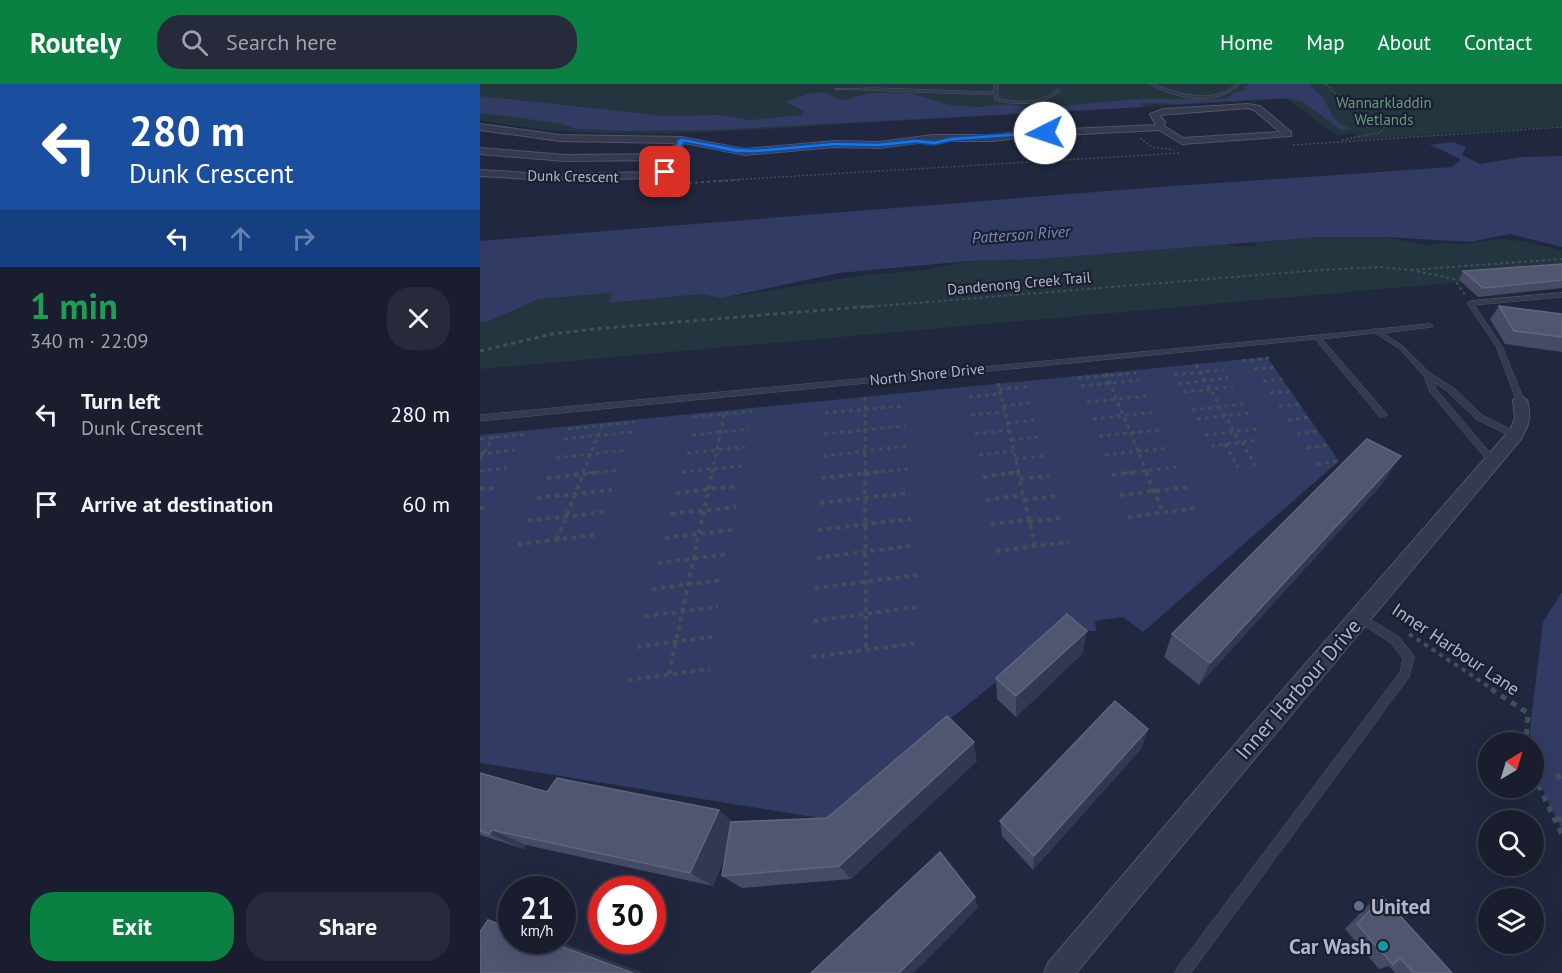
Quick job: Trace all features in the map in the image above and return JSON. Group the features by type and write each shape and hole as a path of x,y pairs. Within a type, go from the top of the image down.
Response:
{"street":[{"path":"480,127 582,139 681,140 745,152 916,141 934,143 952,139 1160,127 1168,130 1177,140 1187,142 1284,136 1289,133 1257,108 1248,106 1158,112 1154,114 1161,122 1160,127"},
{"path":"480,135 494,129"},
{"name":"Dunk Crescent","path":"480,173 545,177 654,176 665,172 681,140"},
{"path":"480,151 565,158 673,157"},
{"name":"Inner Harbour Drive","path":"1058,973 1226,772 1515,435 1523,424 1524,412 1520,400"}],"lane":[{"path":"996,84 996,99 1011,103 1046,98 1053,96 1058,90"},
{"path":"1152,84 1174,94 1191,96 1222,94 1235,88 1238,84"},
{"path":"837,89 900,89 930,93 990,93 997,90"},
{"path":"1520,400 1499,346 1470,303 1562,295"},
{"name":"North Shore Drive","path":"480,418 1430,326"},
{"path":"1373,330 1402,348 1427,375 1451,390 1479,417 1515,435"},
{"path":"1316,336 1383,415"},
{"path":"1427,375 1433,390 1493,462"},
{"path":"1182,973 1405,674 1409,657 1404,649 1360,617"}],"path":[{"path":"1326,84 1338,97 1384,127 1382,132 1330,142"},
{"path":"1284,146 1562,128"},
{"path":"662,184 1182,153"},
{"name":"Dandenong Creek Trail","path":"480,351 552,334 594,329 1320,270 1380,267 1410,270 1562,259"},
{"path":"1410,270 1454,279 1470,303"},
{"path":"1242,361 1269,358"},
{"path":"1196,364 1255,465"},
{"path":"1254,369 1274,367"},
{"path":"1174,375 1223,370"},
{"path":"1078,378 1136,373"},
{"path":"1107,374 1163,513"},
{"path":"1178,384 1228,378"},
{"path":"1263,381 1282,379"},
{"path":"1081,386 1139,380"},
{"path":"998,383 1035,546"},
{"path":"969,397 1028,387"},
{"path":"1183,392 1233,387"},
{"path":"1270,393 1291,391"},
{"path":"1087,402 1146,396"},
{"path":"864,397 866,649"},
{"path":"1003,406 1030,403"},
{"path":"1192,410 1244,404"},
{"path":"1279,406 1299,404"},
{"path":"825,413 903,406"},
{"path":"693,417 725,412 754,411"},
{"path":"669,674 725,412"},
{"path":"971,415 1004,412"},
{"path":"1093,419 1154,412"},
{"path":"1197,419 1249,413"},
{"path":"1288,420 1309,417"},
{"path":"1007,423 1034,420"},
{"path":"568,429 635,422"},
{"path":"557,540 603,424"},
{"path":"824,434 905,426"},
{"path":"692,435 749,429"},
{"path":"1205,435 1258,429"},
{"path":"975,434 1008,430"},
{"path":"1099,436 1161,430"},
{"path":"1297,434 1318,431"},
{"path":"564,439 632,432"},
{"path":"480,439 527,434"},
{"path":"480,460 494,436"},
{"path":"1011,440 1038,438"},
{"path":"1211,446 1258,440"},
{"path":"1225,444 1238,467"},
{"path":"823,456 907,446"},
{"path":"1307,448 1328,446"},
{"path":"687,453 745,447"},
{"path":"1105,455 1170,448"},
{"path":"482,454 515,450"},
{"path":"556,458 626,450"},
{"path":"979,455 1013,451"},
{"path":"1015,459 1044,456"},
{"path":"1317,464 1339,461"},
{"path":"682,472 742,466"},
{"path":"1113,475 1178,467"},
{"path":"480,471 507,468"},
{"path":"821,478 908,469"},
{"path":"547,478 619,470"},
{"path":"983,477 1018,472"},
{"path":"1020,479 1049,476"},
{"path":"676,493 740,486"},
{"path":"1120,495 1188,487"},
{"path":"480,489 496,488"},
{"path":"537,498 612,490"},
{"path":"820,503 910,493"},
{"path":"986,500 1055,496"},
{"path":"671,514 736,507"},
{"path":"480,508 486,508"},
{"path":"1128,518 1197,508"},
{"path":"528,521 604,512"},
{"path":"991,524 1060,518"},
{"path":"818,530 911,519"},
{"path":"665,538 732,530"},
{"path":"518,544 596,535"},
{"path":"996,551 1069,542"},
{"path":"817,558 910,546"},
{"path":"658,563 728,554"},
{"path":"815,588 918,575"},
{"path":"652,589 723,580"},
{"path":"645,616 718,607"},
{"path":"814,621 918,607"},
{"name":"Inner Harbour Lane","path":"1408,633 1528,713 1527,732"},
{"path":"637,647 712,637"},
{"path":"812,657 916,642"},
{"path":"628,680 710,669"},
{"path":"1557,774 1562,782"},
{"path":"1544,797 1562,835"}],"green space":[{"name":"Wannarkladdin Wetlands","path":"480,84 1562,84 1562,126 1359,139 1355,133 1337,135 1287,99 710,132 616,134 570,132 480,120"},
{"path":"1320,237 1386,237 1426,245 1463,244 1498,239 1523,241 1562,250 1562,273 480,369 480,322 487,322 539,299 613,293 610,303 702,294 722,298 863,275 925,270 969,261 1039,259 1226,244 1237,247 1255,246 1256,242"}],"water":[{"path":"1310,84 1322,96 1337,121 1351,128 1341,130 1303,102 1286,98 1182,104 1141,103 1144,107 712,130 577,129 558,123 480,113 480,96 665,116 719,115 750,120 802,115 804,111 785,102 808,94 825,92 846,100 869,93 910,93 950,105 978,107 1009,104 1031,109 1136,99 1226,99 1234,93 1245,90 1244,86"},
{"name":"Patterson River","path":"1453,142 1466,147 1462,155 1480,164 1521,157 1562,156 1562,247 1510,234 1470,242 1386,237 1320,237 1039,259 969,261 839,273 722,298 702,294 609,303 612,293 539,299 487,322 480,322 480,241 1158,187 1452,167 1460,159 1429,145"},
{"path":"1267,357 1339,461 1143,632 1123,617 1095,621 1096,631 1087,631 1073,620 826,819 480,763 480,435"},
{"path":"1562,592 1562,829 1544,792 1544,732 1530,732 1543,622"}],"building":[{"path":"1562,264 1562,280 1483,288 1463,271"},
{"path":"1499,306 1562,314 1562,337 1514,331"},
{"path":"1367,439 1401,456 1210,663 1172,634"},
{"path":"1067,614 1087,631 1016,696 996,678"},
{"path":"1115,701 1148,729 1034,856 1000,821"},
{"path":"947,716 974,742 839,866 722,876 731,822 827,818"},
{"path":"480,773 547,792 557,778 719,810 690,873 492,830 489,834 480,831"},
{"path":"940,852 975,897 899,973 811,973"},
{"path":"1383,897 1452,973 1414,973 1400,958 1393,965 1357,924"},
{"path":"488,920 498,924 498,954 576,954 576,952 633,973 480,973 480,932"}],"place":[{"name":"United","path":"1359,906"},
{"name":"Car Wash","path":"1383,946"}],"route":[{"path":"665,172 681,140 745,152 835,144 879,145 916,141 934,143 952,139 1045,133"}]}
